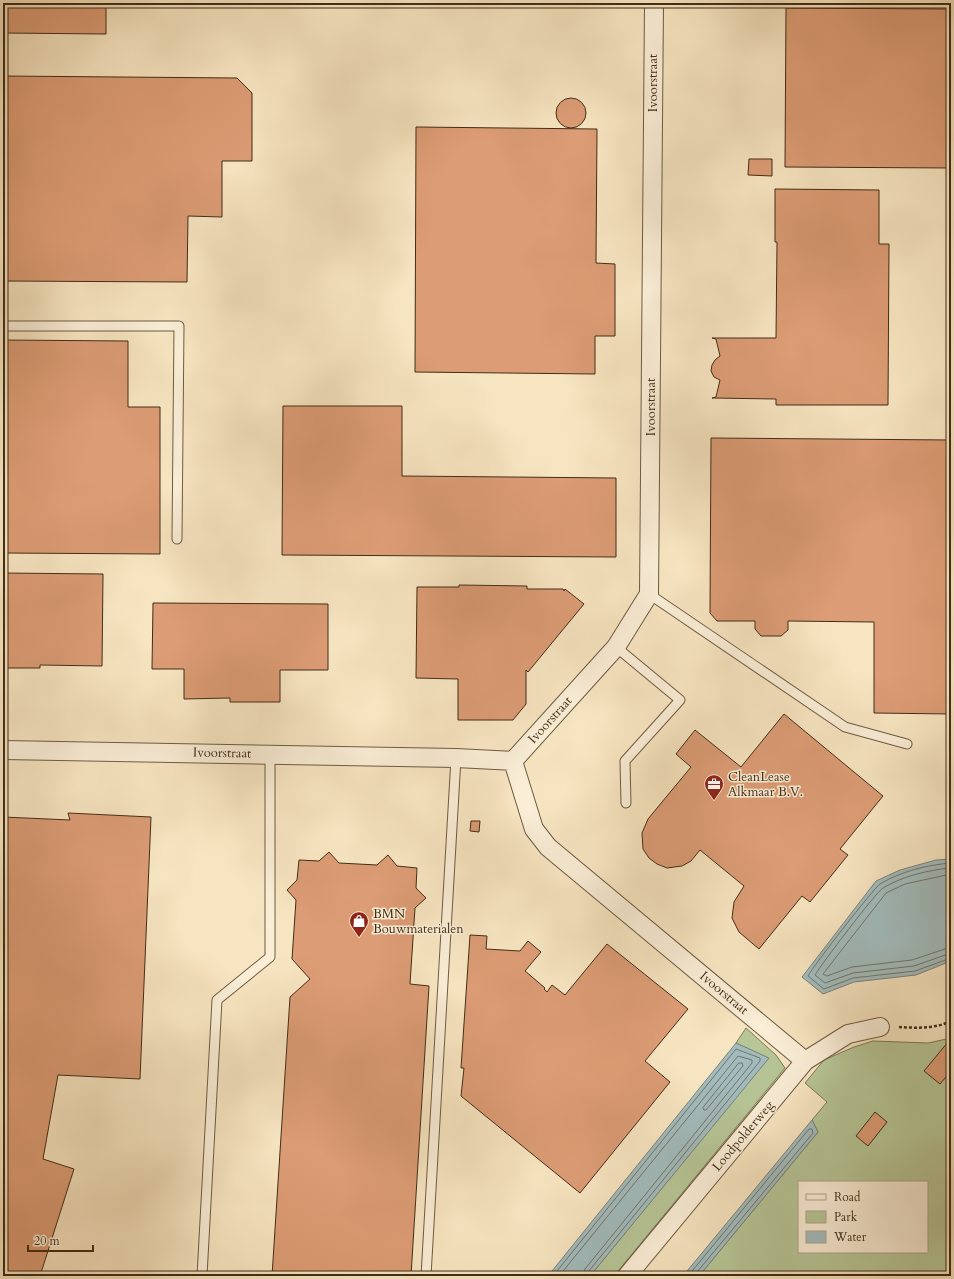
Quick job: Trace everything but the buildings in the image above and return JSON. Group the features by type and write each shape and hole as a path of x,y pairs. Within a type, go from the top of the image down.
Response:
{"street":[{"name":"Ivoorstraat","path":"513,762 616,646 649,594 654,3"},
{"name":"Ivoorstraat","path":"3,750 456,758 513,762"},
{"name":"Ivoorstraat","path":"513,762 534,829 548,847 805,1061"},
{"name":"Loodpolderweg","path":"626,1276 805,1061 848,1034 880,1026"}],"lane":[{"path":"3,326 179,326 177,539"},
{"path":"649,594 845,727 907,744"},
{"path":"616,646 680,700 625,761 626,803"},
{"path":"202,1276 216,1000 270,957 270,754"},
{"path":"426,1276 456,758"}],"path":[{"path":"880,1026 917,1028 945,1024 951,1021"}],"green space":[{"path":"746,1028 776,1055 785,1068 614,1276 590,1276 768,1058 736,1043"},
{"path":"951,1038 951,1276 699,1276 818,1132 812,1120 827,1102 805,1083 824,1060 854,1047 873,1041 928,1043"}],"water":[{"path":"951,859 951,961 916,975 854,982 823,994 802,977 876,881 900,870 936,860"},
{"path":"736,1043 769,1058 590,1276 548,1276"},
{"path":"812,1120 818,1132 699,1276 683,1276"}],"place":[{"name":"CleanLease Alkmaar B.V.","path":"714,801"},
{"name":"BMN Bouwmaterialen","path":"359,938"}]}
